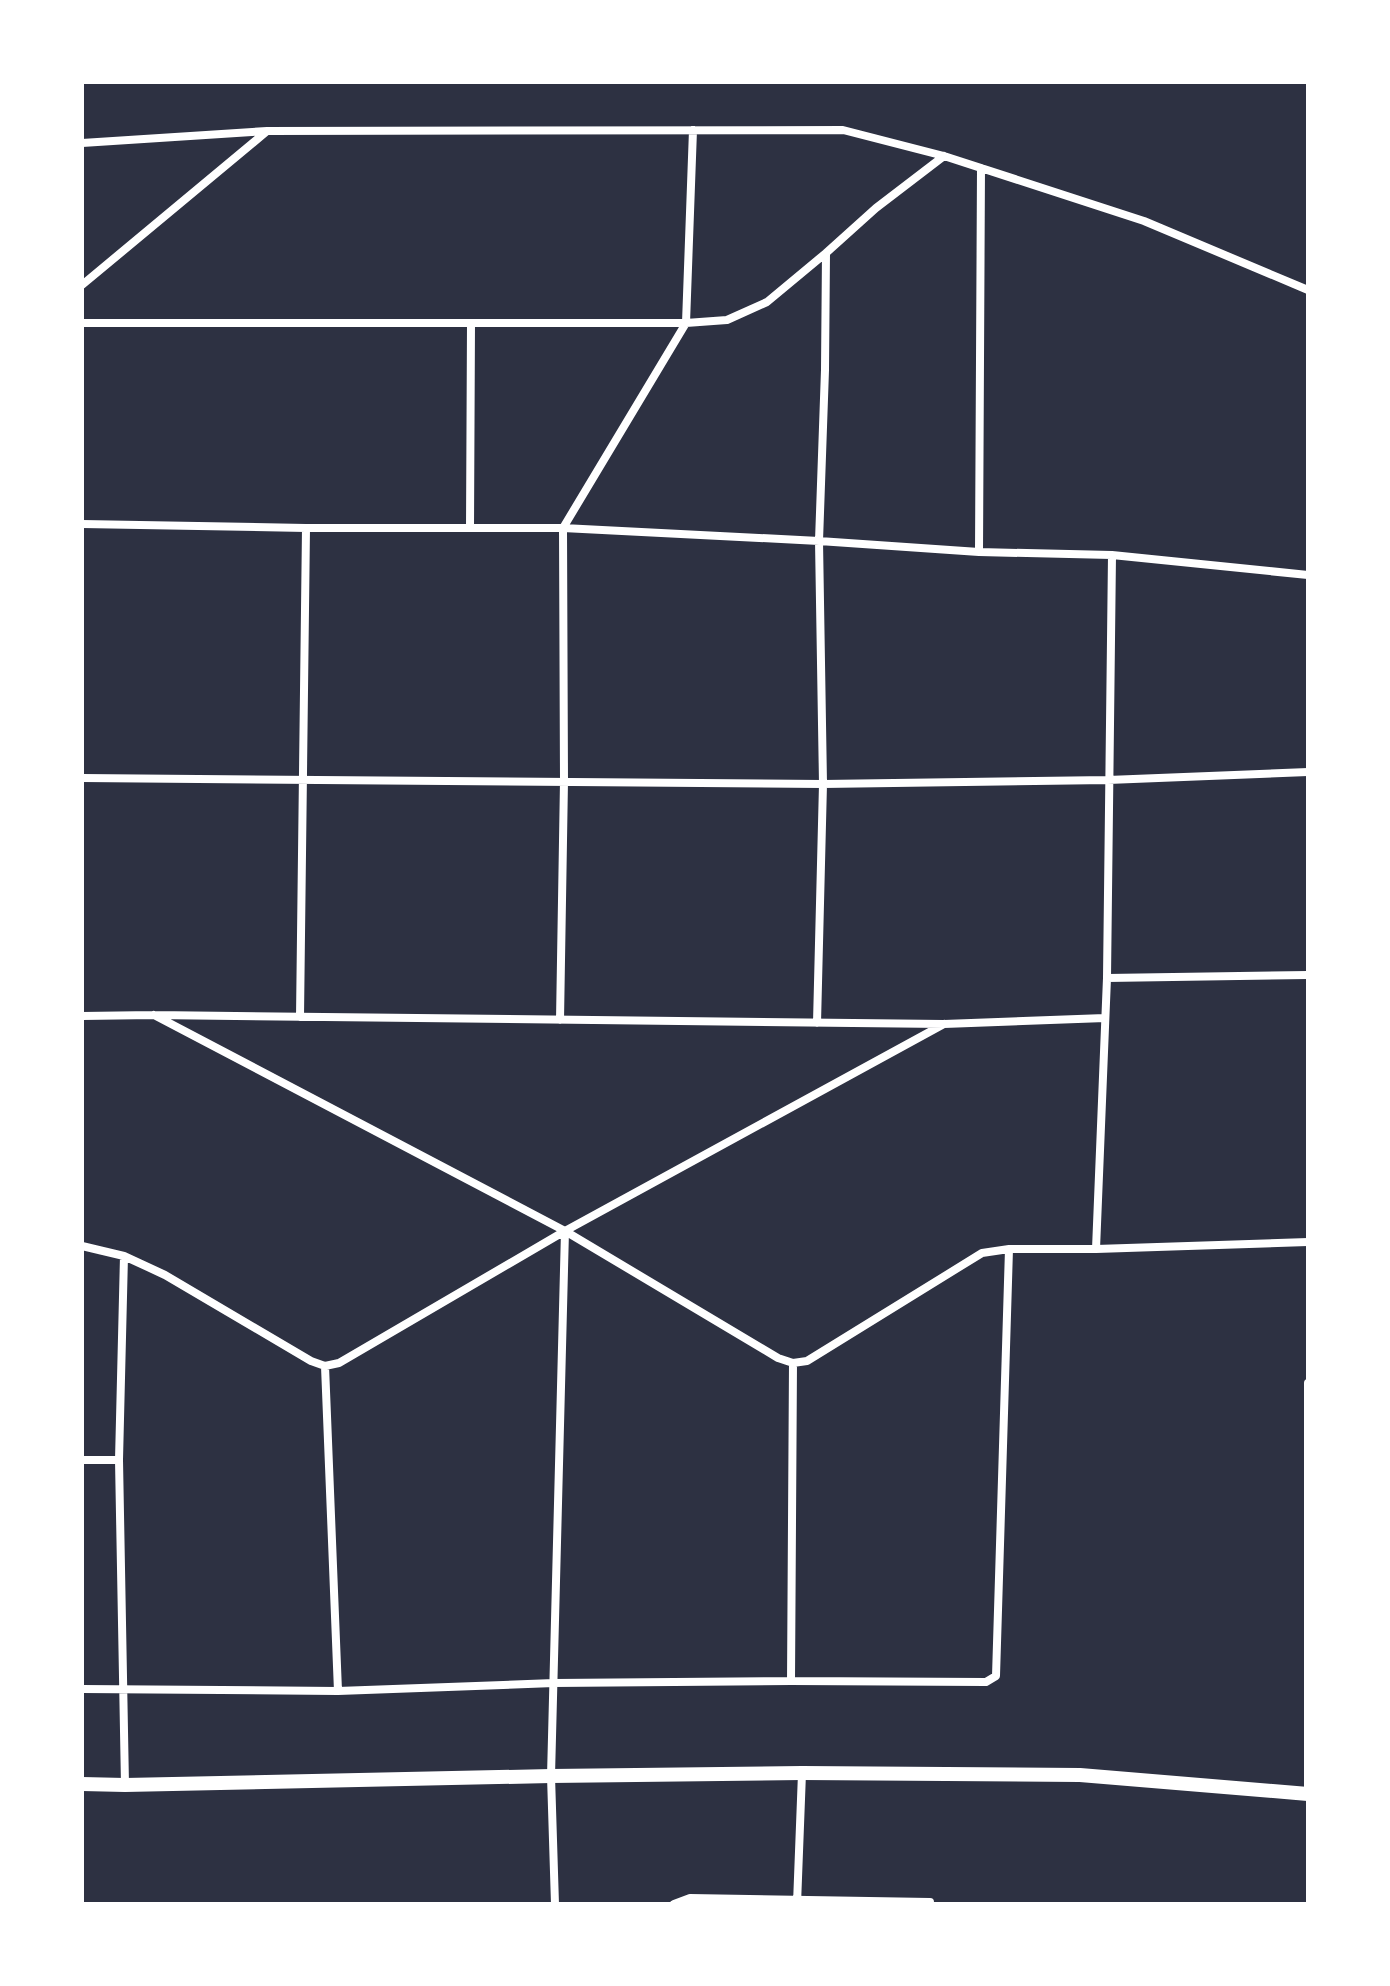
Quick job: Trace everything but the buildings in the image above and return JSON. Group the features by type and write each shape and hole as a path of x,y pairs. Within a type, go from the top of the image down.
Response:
{"street":[{"path":"560,1020 564,781 563,528 686,323 693,130"},
{"path":"82,143 267,131 843,130 944,156 1144,221 1308,290"},
{"path":"82,285 267,131"},
{"path":"82,323 686,323 727,320 767,302 876,208 944,156"},
{"path":"979,552 981,168"},
{"path":"817,1023 823,784 819,541 826,253"},
{"path":"470,528 471,324"},
{"path":"82,524 563,528 979,552 1112,555 1308,575"},
{"path":"300,1017 306,528"},
{"path":"1096,1249 1107,978 1112,555"},
{"path":"82,778 823,784 1108,780 1308,772"},
{"path":"1107,978 1308,975"},
{"path":"154,1015 565,1231 778,1358 793,1363 807,1361 982,1253 1009,1249 1308,1242"},
{"path":"82,1016 944,1024 1105,1018"},
{"path":"82,1246 124,1256 165,1275 311,1361 325,1366 339,1363 565,1231 944,1024"},
{"path":"555,1904 551,1776 565,1231"},
{"path":"82,1689 338,1691 554,1683 986,1682 996,1676 1009,1249"},
{"path":"124,1256 119,1460 125,1785"},
{"path":"791,1681 793,1363"},
{"path":"325,1366 338,1691"},
{"path":"82,1784 802,1773 1080,1775 1308,1794 1308,1383"},
{"path":"82,1460 119,1460"},
{"path":"797,1902 802,1773"},
{"path":"674,1904 690,1898 930,1902"}]}
